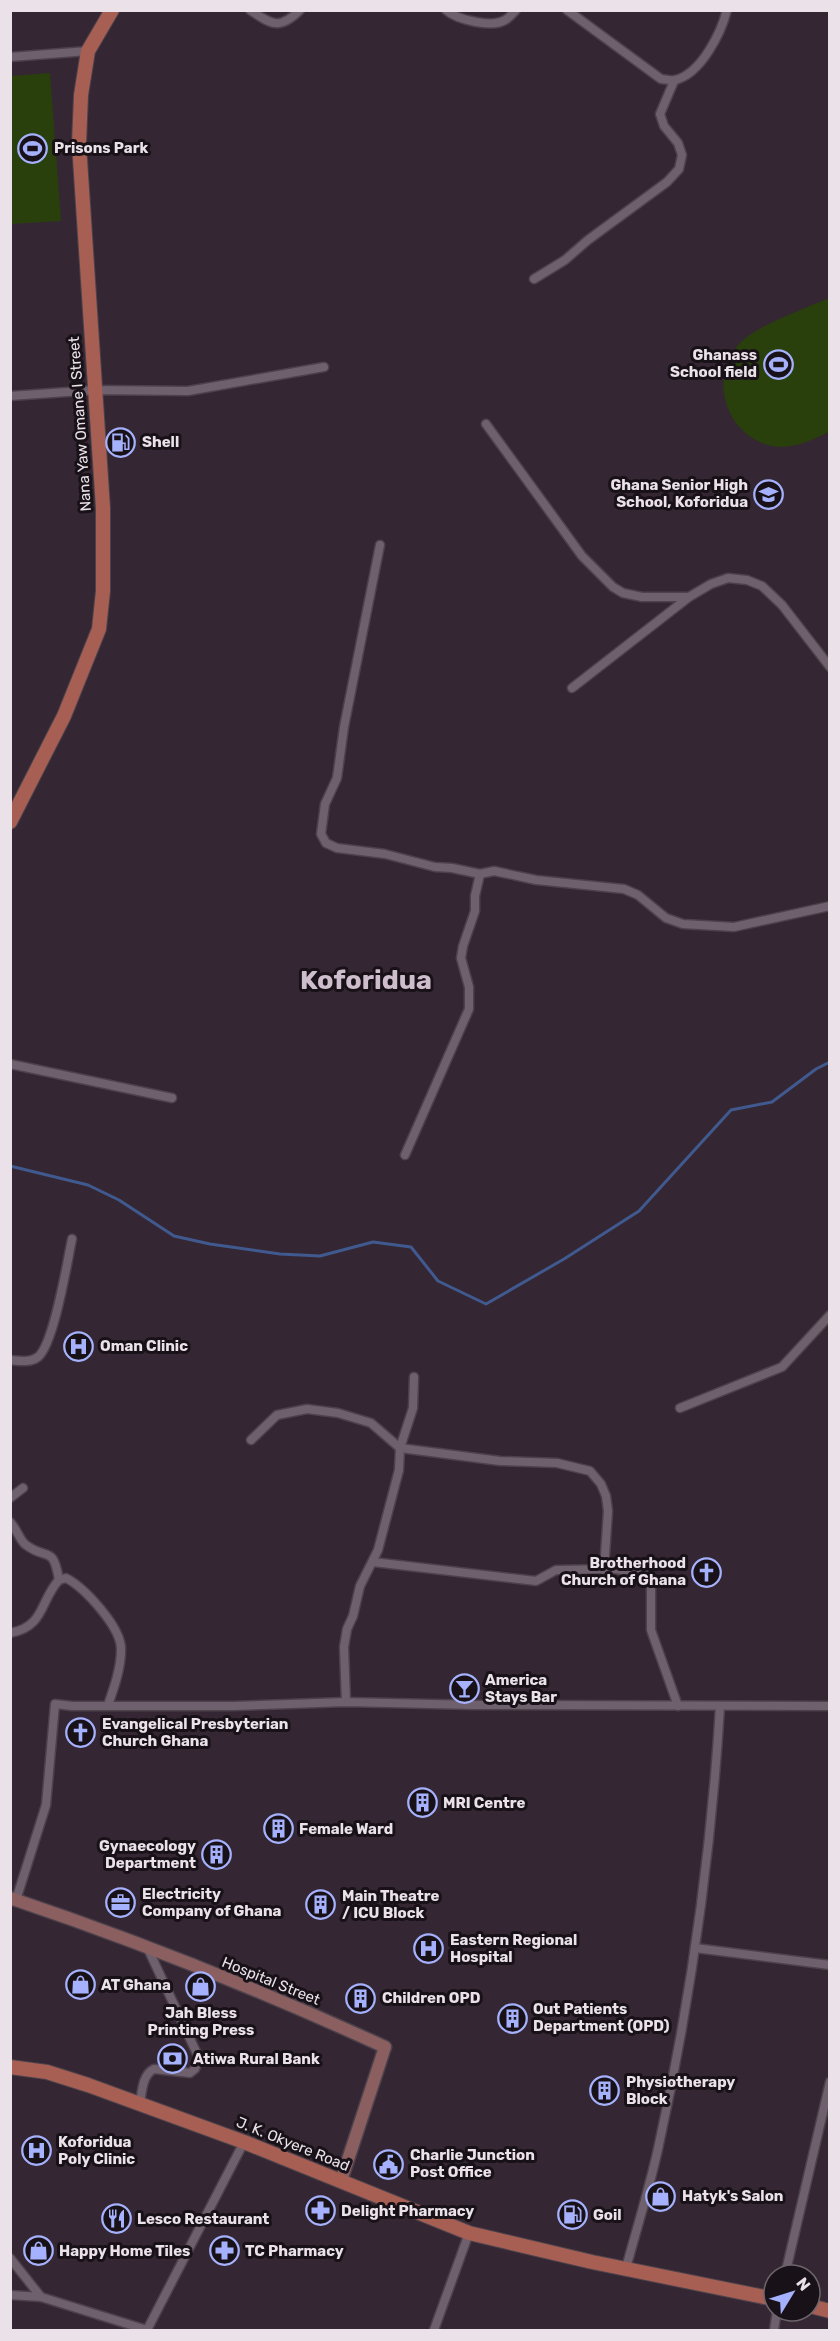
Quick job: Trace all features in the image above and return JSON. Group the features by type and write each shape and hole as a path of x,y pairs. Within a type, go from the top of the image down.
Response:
{"main road":[{"name":"Nana Yaw Omane I Street","path":"10,822 64,716 99,629 103,591 103,508 79,144 81,95 88,51 112,10"},
{"name":"J. K. Okyere Road","path":"10,2067 47,2072 140,2104 244,2142 469,2233 762,2296"}],"street":[{"path":"250,10 262,19 277,24 289,22 300,10"},
{"path":"446,10 457,18 482,23 505,21 516,10"},
{"path":"567,10 661,79 674,81"},
{"path":"534,279 565,260 588,240 667,182 679,168 682,155 678,143 664,126 660,114 674,81 690,72 704,57 722,31 728,10"},
{"path":"10,57 88,51"},
{"path":"10,396 95,390 188,391 324,367"},
{"path":"486,424 582,556 613,587 623,593 642,597 689,597"},
{"path":"380,545 344,727 337,778 325,804 321,834 326,843 337,848 385,854 435,867 480,873 494,871 536,880 624,889 638,895 666,918 683,924 734,927 830,906"},
{"path":"572,688 689,597 711,584 728,578 747,580 762,586 782,605 830,667"},
{"path":"405,1155 469,1009 469,987 462,958 463,946 476,911 475,896 480,873"},
{"path":"10,1064 172,1098"},
{"path":"10,1360 29,1361 39,1356 49,1340 72,1239"},
{"path":"680,1408 782,1367 830,1315"},
{"path":"346,1702 344,1647 360,1586 378,1550 399,1470 400,1448 413,1408 414,1377"},
{"path":"250,1440 277,1415 307,1409 338,1413 371,1423 400,1448 500,1461 557,1463 590,1471 601,1484 606,1496 608,1511 604,1570"},
{"path":"10,1498 23,1488"},
{"path":"10,1522 20,1534 24,1544 52,1557 59,1580"},
{"path":"373,1562 536,1581 556,1570 615,1569 642,1573 648,1577 651,1584 651,1630 678,1706"},
{"path":"10,1633 25,1628 35,1620 54,1586 59,1580 66,1578 89,1595 119,1639 122,1649 116,1682 108,1705"},
{"path":"13,1899 46,1805 55,1704 72,1706 233,1706 346,1702 720,1707 830,1706"},
{"path":"626,2268 657,2151 678,2052 695,1948 715,1782 720,1707"},
{"name":"Hospital Street","path":"13,1899 301,2009 385,2047 341,2181"},
{"path":"695,1948 830,1965"},
{"path":"140,2104 148,2072 153,2069 190,2073 195,2069 199,2058 148,1949"},
{"path":"788,2263 830,2082"},
{"path":"10,2295 41,2297 147,2331 244,2142"},
{"path":"434,2331 469,2233"},
{"path":"10,2258 41,2297"}],"green space":[{"name":"Prisons Park","path":"50,73 61,221 11,224 11,76"},
{"name":"Ghanass School field","path":"829,298 829,432 802,444 787,447 772,446 755,440 742,430 732,417 726,402 723,386 725,370 731,355 742,341 760,329"}],"waterway":[{"path":"10,1166 88,1185 119,1200 174,1236 210,1244 280,1254 320,1256 373,1242 411,1247 438,1281 486,1304 564,1259 639,1211 731,1110 772,1102 816,1069 830,1062"}],"place":[{"name":"Prisons Park","path":"33,148"},
{"name":"Ghanass School field","path":"778,364"},
{"name":"Shell","path":"121,442"},
{"name":"Ghana Senior High School, Koforidua","path":"769,494"},
{"name":"Oman Clinic","path":"79,1346"},
{"name":"Brotherhood Church of Ghana","path":"707,1572"},
{"name":"America Stays Bar","path":"464,1689"},
{"name":"Evangelical Presbyterian Church Ghana","path":"81,1733"},
{"name":"MRI Centre","path":"422,1803"},
{"name":"Female Ward","path":"278,1829"},
{"name":"Gynaecology Department","path":"217,1855"},
{"name":"Electricity Company of Ghana","path":"121,1903"},
{"name":"Main Theatre / ICU Block","path":"321,1905"},
{"name":"Eastern Regional Hospital","path":"429,1949"},
{"name":"AT Ghana","path":"80,1985"},
{"name":"Jah Bless Printing Press","path":"201,1986"},
{"name":"Children OPD","path":"361,1998"},
{"name":"Out Patients Department (OPD)","path":"512,2018"},
{"name":"Atiwa Rural Bank","path":"172,2059"},
{"name":"Physiotherapy Block","path":"605,2091"},
{"name":"Koforidua Poly Clinic","path":"37,2151"},
{"name":"Charlie Junction Post Office","path":"389,2164"},
{"name":"Hatyk's Salon","path":"661,2196"},
{"name":"Delight Pharmacy","path":"320,2211"},
{"name":"Goil","path":"572,2215"},
{"name":"Lesco Restaurant","path":"116,2219"},
{"name":"Happy Home Tiles","path":"38,2251"},
{"name":"TC Pharmacy","path":"224,2251"}],"district":[{"name":"Koforidua","path":"366,980"}]}
